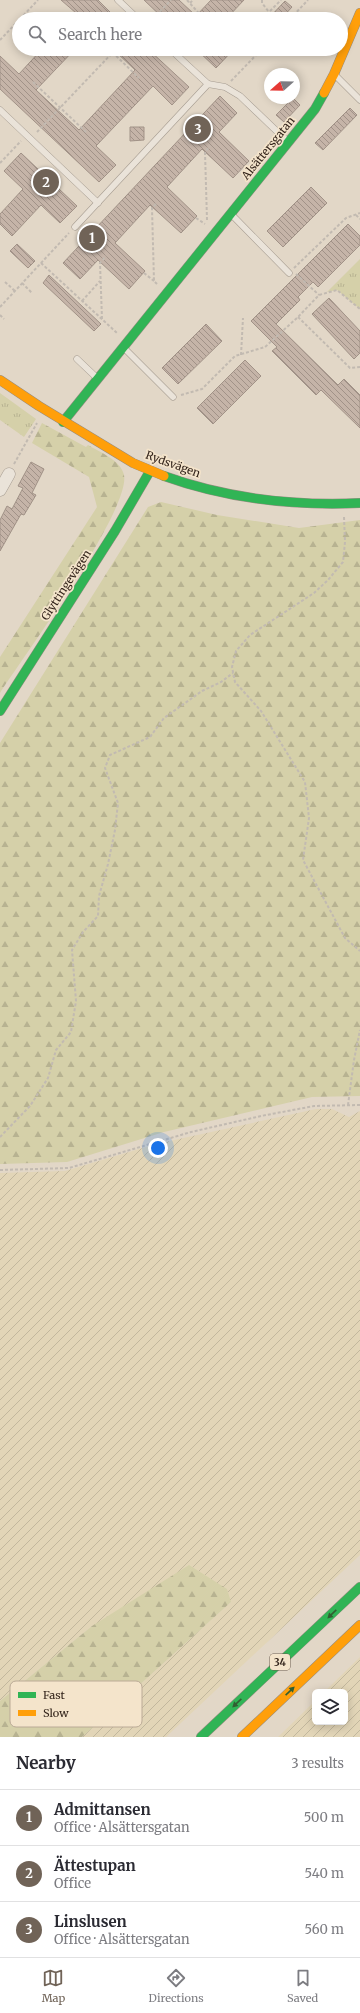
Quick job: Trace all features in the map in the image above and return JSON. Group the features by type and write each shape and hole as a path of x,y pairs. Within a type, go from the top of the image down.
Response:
{"main road":[{"name":"Alsättersgatan","path":"348,41 360,12"},
{"name":"Alsättersgatan","path":"63,422 315,109 334,74 342,56"},
{"name":"Rydsvägen","path":"0,380 63,422 150,470 182,482 234,495 296,503 360,503"},
{"name":"Glyttingevägen","path":"0,711 116,531 150,470"},
{"name":"34","path":"201,1737 360,1587"},
{"name":"34","path":"242,1737 360,1625"}],"street":[{"path":"0,490 9,474"}],"lane":[{"path":"118,0 131,12"},
{"path":"178,56 208,84 225,87 240,96 289,142"},
{"path":"334,74 360,100"},
{"path":"75,227 208,84"},
{"path":"0,110 98,203"},
{"path":"231,214 289,272"},
{"path":"125,345 173,397"},
{"path":"77,359 98,380"}],"path":[{"path":"27,12 38,0"},
{"path":"160,12 171,0"},
{"path":"187,0 198,12"},
{"path":"190,3 193,0"},
{"path":"262,0 262,3 269,12 281,0"},
{"path":"297,12 308,0"},
{"path":"0,40 12,28"},
{"path":"0,163 60,108 109,56"},
{"path":"115,56 139,78"},
{"path":"225,87 255,56"},
{"path":"33,82 87,133"},
{"path":"196,218 207,225 205,152 210,146"},
{"path":"154,281 152,208 156,204"},
{"path":"319,294 299,275 289,272 346,218 360,213"},
{"path":"356,215 360,219"},
{"path":"0,307 75,227"},
{"path":"102,319 100,263 106,256"},
{"path":"41,263 102,319 125,345"},
{"path":"144,273 167,292"},
{"path":"5,282 14,291"},
{"path":"82,301 100,282"},
{"path":"22,283 32,293"},
{"path":"173,397 202,388 235,356 265,347 298,317 319,294 337,290 360,309"},
{"path":"0,315 4,319"},
{"path":"298,317 350,368 360,367"},
{"path":"241,355 243,318"},
{"path":"344,504 345,542 343,562 328,580 314,593 250,635 236,651 232,667 235,682 261,711 282,748 293,760 305,782 309,818 304,860 345,938 360,950"},
{"path":"0,1137 30,1106 48,1078 56,1050 71,1032 76,1000 72,950 84,932 98,916 99,896 108,864 115,830 118,803 105,768 110,755 150,737 164,718 202,691 221,682 233,673"},
{"path":"348,1105 360,1030"},
{"path":"0,1170 69,1168 191,1132 261,1116 314,1106 360,1105"}],"shaded area":[{"path":"316,1109 332,1109 349,1117 360,1111 360,1555 166,1737 82,1737 93,1727 142,1727 142,1683 231,1602 92,1626 25,1681 10,1681 10,1693 0,1701 0,1173 65,1171 156,1144"},
{"path":"360,1657 360,1737 278,1737 312,1704 312,1725 348,1725 348,1689 327,1689"}],"green space":[{"path":"360,259 360,309 337,290 327,292"},
{"path":"0,393 36,419 24,437 0,420"},
{"path":"42,423 86,447 88,445 119,465 124,475 122,493 94,550 51,618 0,693 0,657 97,507 89,477 32,443"},
{"path":"161,502 217,515 299,528 360,520 360,1096 312,1097 164,1132 67,1162 0,1164 0,743 148,507"},
{"path":"189,1565 227,1589 231,1602 142,1683 142,1681 25,1681 92,1626"},
{"path":"10,1693 10,1727 93,1727 82,1737 0,1737 0,1701"}],"building":[{"path":"61,0 98,0 110,12 75,12"},
{"path":"144,0 179,0 192,12 157,12"},
{"path":"211,0 244,0 233,12 200,12"},
{"path":"285,1 292,7 287,12 275,12"},
{"path":"0,56 19,74 36,56 68,56 36,90 79,130 135,70 120,56 156,56 189,87 172,105 153,86 96,146 116,165 99,182 0,89"},
{"path":"203,56 227,56 216,68"},
{"path":"220,96 237,113 219,132 249,161 233,178 202,149 167,187 197,216 181,233 150,205 115,243 145,271 129,289 98,260 80,279 63,263"},
{"path":"287,104 300,105 284,122 276,115"},
{"path":"350,108 357,115 323,150 315,143"},
{"path":"130,127 144,127 144,140 130,141"},
{"path":"21,153 77,206 60,223 41,205 12,236 0,224 0,214 23,189 4,171"},
{"path":"311,187 327,203 283,247 267,231"},
{"path":"348,224 360,236 360,245 318,287 313,282 298,297 300,300 276,324 338,385 344,379 360,395 360,428 321,390 316,395 272,351 277,347 251,321"},
{"path":"17,244 35,261 28,268 10,251"},
{"path":"49,275 101,324 94,331 43,283"},
{"path":"329,298 360,331 360,353 354,359 312,314"},
{"path":"206,324 222,341 178,384 162,368"},
{"path":"245,360 261,376 213,424 197,408"},
{"path":"31,462 44,469 32,493 36,495 24,515 21,514 0,551 0,520 7,506 12,509 23,488 18,486"}],"traffic: fast":[{"path":"63,422 315,109 324,93"},
{"path":"0,711 115,531 150,471"},
{"path":"164,476 212,490 261,499 285,502 335,504 360,503"},
{"path":"201,1737 360,1587"}],"traffic: slow":[{"path":"348,41 360,13"},
{"path":"324,93 342,56"},
{"path":"0,380 39,406 133,463 164,476"},
{"path":"242,1737 360,1625"}],"place":[{"name":"Linslusen","path":"198,129"},
{"name":"Ättestupan","path":"46,182"},
{"name":"Admittansen","path":"92,238"}]}
